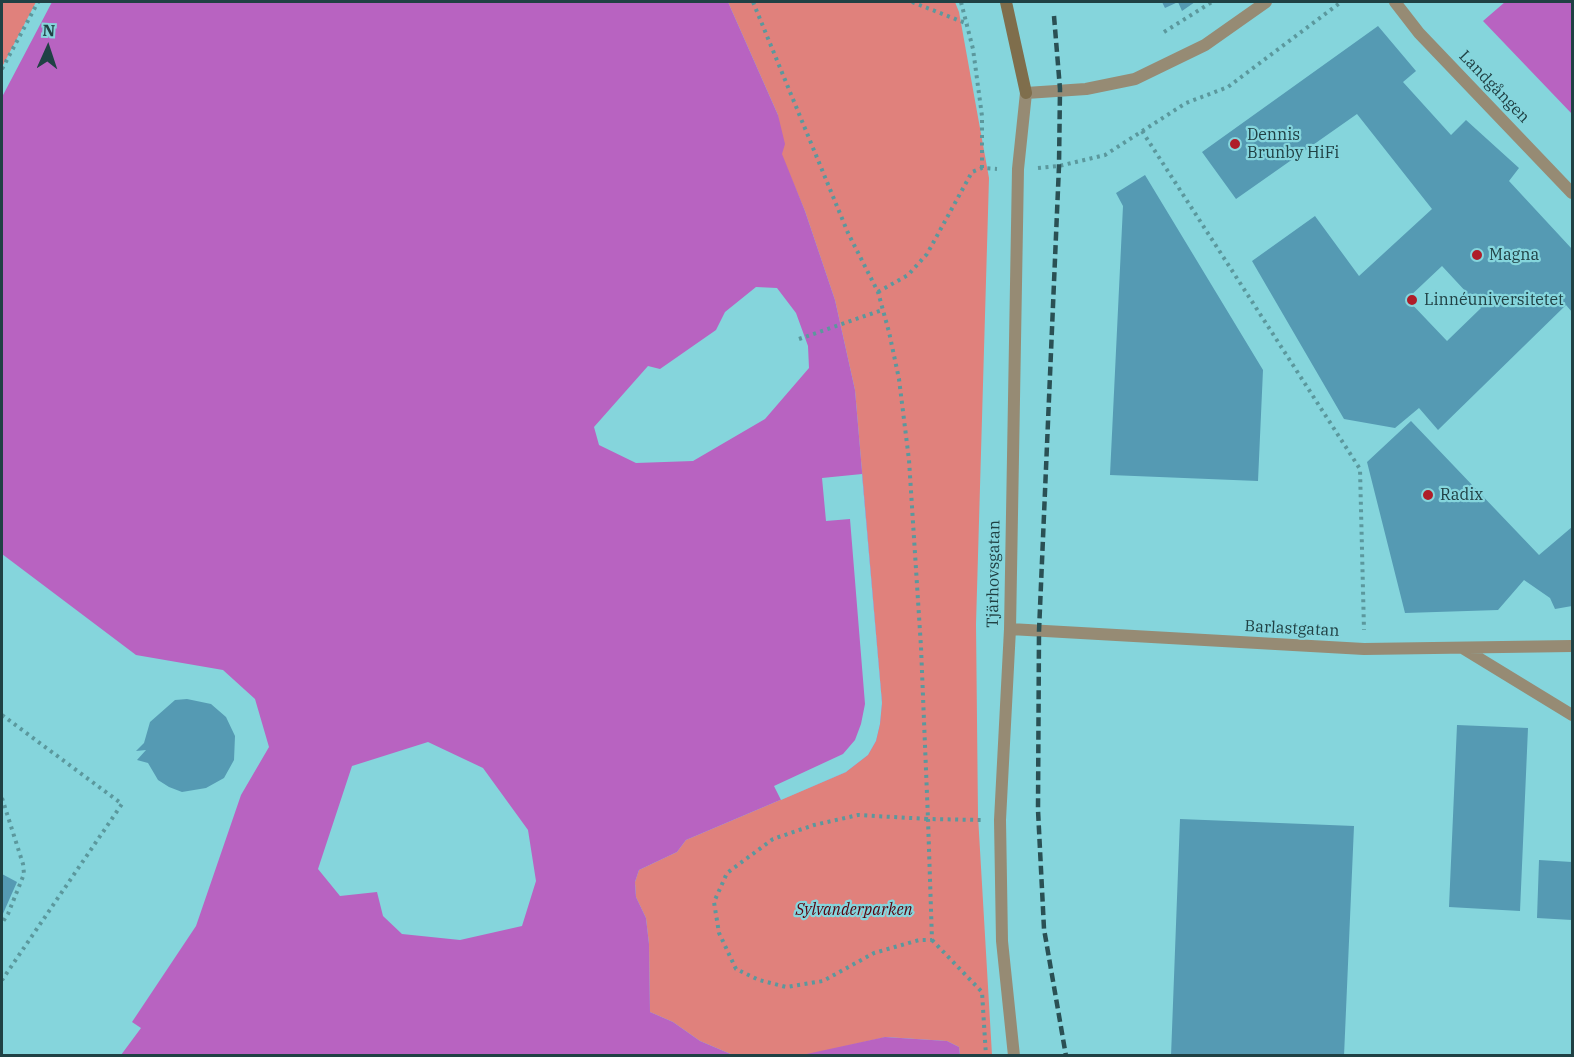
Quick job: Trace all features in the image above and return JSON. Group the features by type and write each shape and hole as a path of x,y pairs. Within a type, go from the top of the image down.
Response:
{"main road":[{"path":"1006,2 1026,93"}],"street":[{"path":"1026,93 1086,89 1135,79 1205,45 1266,2"},
{"name":"Landgången","path":"1395,2 1419,33 1572,193"},
{"name":"Tjärhovsgatan","path":"1014,1056 1002,941 1000,820 1010,629 1018,169 1026,93"},
{"name":"Barlastgatan","path":"1010,629 1365,650 1572,646"},
{"path":"1463,648 1572,715"}],"path":[{"path":"2,69 38,2"},
{"path":"753,2 848,233 878,292 899,379 909,460 921,647 933,940 981,992 986,1056"},
{"path":"912,2 968,24"},
{"path":"961,2 968,24 982,116 982,168"},
{"path":"1164,32 1212,2"},
{"path":"878,292 908,275 927,254 972,172 982,168 1018,169 1059,166 1105,155 1186,103 1228,87 1341,2"},
{"path":"1142,131 1360,469 1365,650"},
{"path":"799,339 882,310"},
{"path":"2,715 122,804 2,980"},
{"path":"2,798 23,864 24,874 2,923"},
{"path":"933,940 920,940 874,953 823,981 786,987 759,980 736,969 719,933 714,902 727,873 773,839 813,825 858,815 1000,820"}],"green space":[{"path":"2,2 36,2 2,67"},
{"name":"Sylvanderparken","path":"728,2 955,2 959,12 989,178 976,624 978,816 992,1055 960,1055 959,1047 947,1041 886,1037 802,1056 733,1055 700,1041 673,1022 650,1012 649,944 646,918 636,897 635,882 639,870 677,852 686,840 846,772 882,703 855,390 835,300 805,211 781,154 778,115"}],"shaded area":[{"path":"52,2 728,2 778,115 785,144 782,154 805,211 835,300 855,390 882,703 876,741 868,755 846,772 686,840 677,852 639,870 635,882 636,897 646,918 649,944 650,1012 673,1022 700,1041 733,1055 121,1055 141,1028 132,1022 196,926 241,795 269,747 255,699 223,670 136,655 2,554 2,97","holes":["756,287 777,288 796,313 808,346 809,368 765,419 693,461 636,463 599,445 594,427 648,366 660,369 716,330 725,312","428,742 483,768 528,830 536,881 522,926 460,940 402,934 383,916 377,892 340,896 318,869 352,766"]},
{"path":"1505,2 1572,2 1572,114 1483,21"},
{"path":"885,1037 947,1041 959,1047 960,1055 802,1055"}],"pier":[{"path":"862,474 882,703 876,741 868,755 846,772 781,800 774,786 843,754 855,740 861,724 865,704 850,519 826,521 822,478"}],"building":[{"path":"1162,2 1178,2 1165,8"},
{"path":"1178,2 1195,2 1182,11"},
{"name":"Magna","path":"1378,26 1416,71 1403,82 1451,135 1466,120 1519,168 1509,181 1572,249 1572,312 1566,305 1438,430 1419,408 1395,428 1344,419 1252,261 1315,216 1359,276 1432,209 1357,114 1236,199 1202,152","holes":["1442,266 1481,308 1447,341 1407,299"]},
{"path":"1145,175 1263,370 1258,481 1110,475 1123,206 1116,193"},
{"name":"Radix","path":"1411,421 1539,555 1572,527 1572,606 1555,609 1550,598 1524,580 1498,610 1405,613 1367,462"},
{"path":"187,699 211,704 226,717 235,736 234,760 224,778 206,788 182,792 158,780 148,763 137,760 146,750 136,751 144,743 150,722 175,700"},
{"path":"1457,725 1528,728 1520,911 1449,907"},
{"path":"1180,819 1354,826 1344,1056 1171,1056"},
{"path":"1539,860 1572,862 1572,920 1537,918"},
{"path":"2,874 17,882 2,916"}],"railway":[{"path":"1054,16 1060,89 1059,166 1039,631 1038,810 1044,929 1066,1056"}],"place":[{"name":"Dennis Brunby HiFi","path":"1235,144"},
{"name":"Magna","path":"1477,255"},
{"name":"Linnéuniversitetet","path":"1412,300"},
{"name":"Radix","path":"1428,495"}]}
